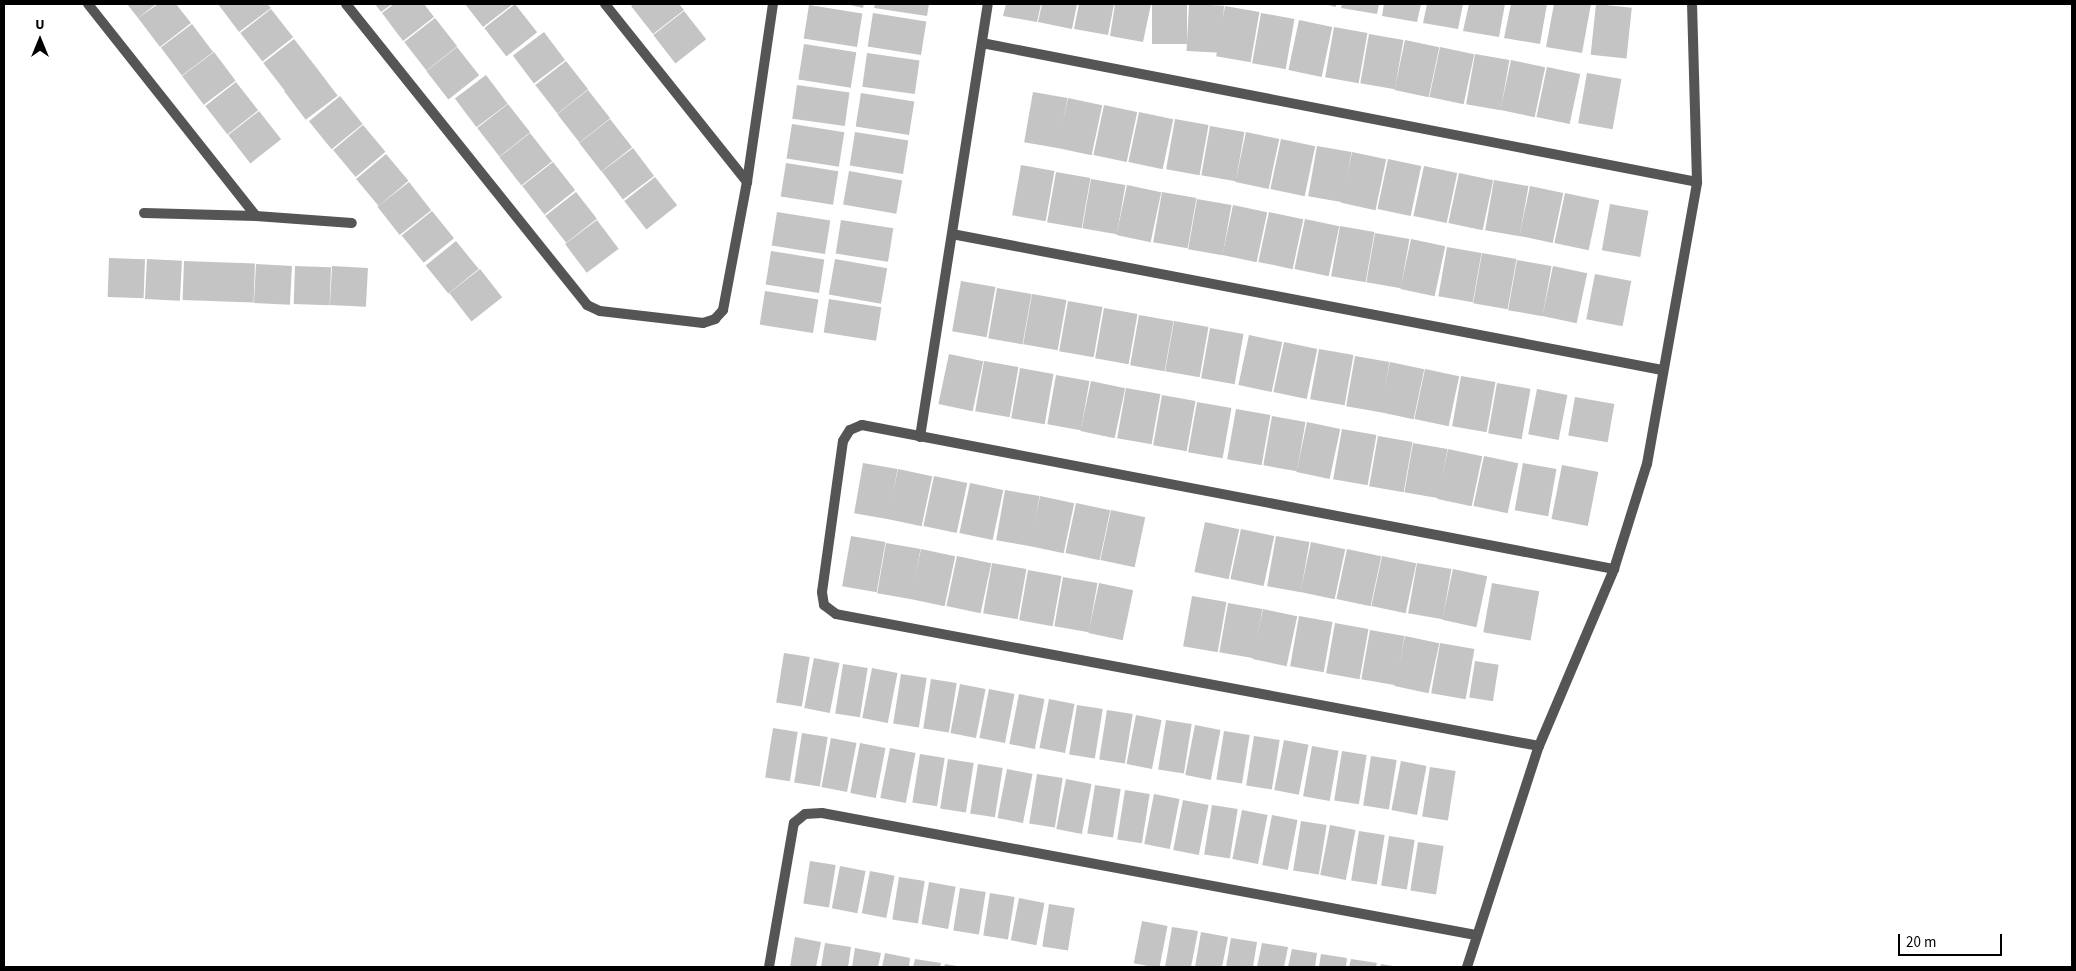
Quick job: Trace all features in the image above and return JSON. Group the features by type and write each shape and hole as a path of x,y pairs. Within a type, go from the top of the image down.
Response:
{"street":[{"path":"88,4 256,216"},
{"path":"346,4 587,306 600,311 702,323 715,319 723,310 747,182 773,4"},
{"path":"604,4 747,182"},
{"path":"920,437 988,4"},
{"path":"1467,967 1539,746 1614,569 1647,464 1654,434 1662,370 1697,182 1692,4"},
{"path":"982,43 1697,182"},
{"path":"144,214 256,216 352,223"},
{"path":"952,234 1662,370"},
{"path":"1539,746 836,614 824,605 822,592 843,441 850,430 862,425 1614,569"},
{"path":"769,967 794,823 805,814 822,813 1476,935"}],"building":[{"path":"127,4 156,4 138,18"},
{"path":"158,4 176,4 191,23 160,47 138,18"},
{"path":"218,4 267,4 271,8 239,32"},
{"path":"375,4 392,4 381,12"},
{"path":"394,4 424,4 434,17 403,41 382,13"},
{"path":"465,4 513,4 483,27"},
{"path":"515,4 537,32 506,56 484,28"},
{"path":"634,4 679,4 684,10 653,34 631,6"},
{"path":"846,4 864,4 863,8"},
{"path":"875,4 929,4 927,16 874,8"},
{"path":"1006,4 1041,4 1037,22 1003,16"},
{"path":"1042,4 1077,4 1072,29 1038,22"},
{"path":"1079,4 1114,4 1108,35 1074,29"},
{"path":"1115,4 1151,4 1143,42 1110,36"},
{"path":"1152,4 1187,4 1187,44 1152,44"},
{"path":"1189,4 1224,6 1221,53 1187,51"},
{"path":"1324,4 1336,4 1336,7"},
{"path":"1342,4 1379,4 1377,14 1341,8"},
{"path":"1384,4 1421,4 1417,22 1382,16"},
{"path":"1427,4 1463,4 1458,29 1423,23"},
{"path":"1469,4 1505,4 1499,37 1463,31"},
{"path":"1511,4 1547,4 1540,44 1504,38"},
{"path":"1554,4 1591,4 1582,53 1546,47"},
{"path":"1596,4 1632,8 1626,58 1591,55"},
{"path":"809,5 862,13 857,47 804,39"},
{"path":"1225,6 1259,12 1251,62 1216,56"},
{"path":"271,9 293,37 262,61 240,33"},
{"path":"684,11 706,39 675,63 653,35"},
{"path":"873,13 926,21 921,55 868,47"},
{"path":"1261,13 1294,19 1286,69 1252,63"},
{"path":"435,18 457,46 426,70 404,42"},
{"path":"1299,20 1332,27 1322,77 1288,70"},
{"path":"192,24 213,52 182,75 161,47"},
{"path":"1334,27 1367,33 1359,83 1325,77"},
{"path":"544,32 565,60 534,83 513,55"},
{"path":"1369,34 1403,40 1395,89 1360,83"},
{"path":"294,39 316,67 285,91 263,63"},
{"path":"1405,40 1439,47 1429,97 1394,90"},
{"path":"804,44 856,52 851,88 798,80"},
{"path":"457,47 479,75 448,99 426,71"},
{"path":"1440,47 1474,54 1464,104 1429,97"},
{"path":"214,52 236,81 204,105 182,76"},
{"path":"867,53 919,60 915,94 862,87"},
{"path":"1475,54 1509,60 1501,110 1466,104"},
{"path":"1511,60 1545,67 1535,117 1500,110"},
{"path":"566,61 588,89 557,113 535,85"},
{"path":"316,67 338,96 306,120 284,91"},
{"path":"1547,67 1580,74 1570,124 1536,117"},
{"path":"1587,73 1621,79 1613,129 1578,123"},
{"path":"486,75 508,104 477,127 455,98"},
{"path":"236,82 258,110 227,134 205,106"},
{"path":"797,85 849,92 845,126 792,119"},
{"path":"588,90 610,118 579,142 557,114"},
{"path":"1033,92 1067,98 1059,148 1024,142"},
{"path":"861,93 914,101 909,135 856,127"},
{"path":"340,96 363,124 332,149 309,121"},
{"path":"1068,98 1102,105 1092,155 1057,148"},
{"path":"508,104 530,132 499,156 477,128"},
{"path":"1104,105 1137,112 1127,162 1093,155"},
{"path":"259,111 281,139 250,163 228,135"},
{"path":"1139,112 1173,119 1163,169 1128,162"},
{"path":"610,119 632,147 601,171 579,143"},
{"path":"1175,119 1208,125 1200,175 1166,169"},
{"path":"792,124 844,132 839,167 787,159"},
{"path":"363,125 385,152 356,177 333,150"},
{"path":"1210,126 1244,132 1236,181 1201,175"},
{"path":"855,132 908,140 903,174 850,166"},
{"path":"1246,132 1279,139 1269,189 1235,182"},
{"path":"530,133 552,161 521,185 499,157"},
{"path":"1281,139 1315,146 1305,196 1270,189"},
{"path":"1317,146 1351,152 1343,202 1308,196"},
{"path":"633,148 654,176 623,199 602,171"},
{"path":"1352,152 1386,159 1375,210 1341,203"},
{"path":"386,154 408,181 379,206 356,179"},
{"path":"1388,159 1421,166 1411,216 1377,209"},
{"path":"553,162 575,190 544,214 522,186"},
{"path":"786,163 838,171 833,205 781,197"},
{"path":"1021,165 1054,171 1046,221 1012,215"},
{"path":"1424,166 1457,173 1447,223 1413,216"},
{"path":"849,171 902,180 896,214 843,204"},
{"path":"1056,172 1090,178 1082,228 1047,222"},
{"path":"1459,173 1493,180 1483,230 1448,223"},
{"path":"655,177 677,205 646,229 624,201"},
{"path":"1091,179 1125,185 1117,234 1082,228"},
{"path":"1494,180 1528,186 1520,236 1485,230"},
{"path":"409,182 431,210 400,235 377,207"},
{"path":"1127,185 1161,192 1151,242 1116,235"},
{"path":"1530,186 1563,193 1553,243 1519,236"},
{"path":"576,192 597,219 566,243 545,216"},
{"path":"1162,192 1196,198 1188,248 1153,242"},
{"path":"1565,193 1599,200 1589,250 1554,243"},
{"path":"1197,199 1231,205 1223,255 1188,249"},
{"path":"1610,204 1648,211 1640,257 1602,250"},
{"path":"1233,205 1267,212 1257,262 1222,255"},
{"path":"432,211 454,238 424,263 402,236"},
{"path":"777,212 830,220 825,254 772,246"},
{"path":"1269,212 1303,219 1293,269 1258,262"},
{"path":"1305,219 1339,226 1329,276 1294,269"},
{"path":"597,220 619,249 587,273 565,244"},
{"path":"841,220 893,228 888,262 836,254"},
{"path":"1340,226 1374,232 1366,282 1331,276"},
{"path":"1375,233 1409,239 1401,288 1366,282"},
{"path":"1411,239 1445,246 1435,296 1400,289"},
{"path":"456,241 479,269 448,294 426,266"},
{"path":"1447,247 1481,253 1473,302 1438,296"},
{"path":"771,251 824,259 819,293 766,285"},
{"path":"1482,253 1516,259 1508,309 1473,303"},
{"path":"109,258 145,259 144,298 108,297"},
{"path":"147,259 182,261 180,301 145,299"},
{"path":"835,259 887,268 881,304 829,294"},
{"path":"1517,260 1551,266 1543,316 1508,310"},
{"path":"184,261 255,263 254,302 183,300"},
{"path":"256,264 292,266 290,305 254,303"},
{"path":"295,266 331,267 330,305 294,304"},
{"path":"332,266 368,268 366,307 330,305"},
{"path":"1553,266 1587,273 1577,323 1542,316"},
{"path":"480,269 502,297 471,321 449,293"},
{"path":"1595,274 1631,281 1623,326 1586,319"},
{"path":"961,281 995,287 987,337 952,331"},
{"path":"997,288 1031,294 1023,344 988,338"},
{"path":"765,291 818,299 813,333 760,325"},
{"path":"1032,294 1066,300 1058,350 1023,344"},
{"path":"829,299 881,307 876,341 824,333"},
{"path":"1068,301 1102,307 1094,357 1059,351"},
{"path":"1104,308 1137,314 1129,364 1095,358"},
{"path":"1139,315 1173,321 1165,371 1130,365"},
{"path":"1174,321 1208,327 1200,377 1165,371"},
{"path":"1210,328 1243,334 1235,384 1201,378"},
{"path":"1249,335 1282,342 1272,392 1238,385"},
{"path":"1284,342 1317,349 1307,399 1273,392"},
{"path":"1319,349 1353,355 1345,405 1310,399"},
{"path":"949,354 983,361 973,411 938,404"},
{"path":"1355,356 1389,362 1381,412 1346,406"},
{"path":"984,361 1018,367 1010,417 975,411"},
{"path":"1390,362 1424,369 1414,419 1379,412"},
{"path":"1020,368 1053,374 1045,424 1011,418"},
{"path":"1425,369 1459,376 1449,426 1414,419"},
{"path":"1056,375 1089,381 1081,430 1047,424"},
{"path":"1461,376 1495,382 1487,432 1452,426"},
{"path":"1091,381 1125,388 1115,438 1080,431"},
{"path":"1497,383 1530,389 1522,439 1488,433"},
{"path":"1126,388 1160,394 1152,444 1117,438"},
{"path":"1537,389 1567,395 1559,440 1528,434"},
{"path":"1162,395 1195,401 1187,451 1153,445"},
{"path":"1575,397 1614,404 1608,442 1568,435"},
{"path":"1197,402 1231,408 1223,458 1188,452"},
{"path":"1236,409 1270,415 1262,465 1227,459"},
{"path":"1272,416 1305,422 1297,471 1263,465"},
{"path":"1307,422 1340,429 1330,479 1296,472"},
{"path":"1342,429 1376,435 1368,485 1333,479"},
{"path":"1378,436 1412,442 1404,492 1369,486"},
{"path":"1413,443 1447,449 1439,498 1404,492"},
{"path":"1448,449 1482,456 1472,506 1437,499"},
{"path":"1484,456 1518,463 1508,513 1473,506"},
{"path":"863,463 897,469 889,519 854,513"},
{"path":"1523,463 1556,469 1548,516 1515,510"},
{"path":"1562,465 1598,472 1588,526 1552,519"},
{"path":"898,469 932,476 922,526 887,519"},
{"path":"934,476 967,483 957,533 923,526"},
{"path":"970,483 1003,490 993,540 959,533"},
{"path":"1005,490 1039,496 1031,546 996,540"},
{"path":"1040,496 1074,503 1064,553 1029,546"},
{"path":"1076,503 1110,510 1100,560 1065,553"},
{"path":"1111,510 1145,517 1135,567 1100,560"},
{"path":"1205,522 1239,529 1229,579 1194,572"},
{"path":"1241,529 1274,536 1264,586 1230,579"},
{"path":"851,536 885,542 877,592 842,586"},
{"path":"1276,536 1309,542 1301,592 1267,586"},
{"path":"1311,542 1345,549 1335,599 1300,592"},
{"path":"886,543 920,549 912,599 877,593"},
{"path":"921,549 955,556 945,606 910,599"},
{"path":"1347,549 1381,556 1371,606 1336,599"},
{"path":"957,556 991,563 981,613 946,606"},
{"path":"1382,556 1416,563 1406,613 1371,606"},
{"path":"992,563 1026,569 1018,619 983,613"},
{"path":"1417,563 1451,569 1443,619 1408,613"},
{"path":"1453,569 1487,576 1476,627 1442,620"},
{"path":"1028,570 1061,576 1053,626 1019,620"},
{"path":"1063,577 1097,583 1089,632 1054,626"},
{"path":"1099,583 1133,590 1123,640 1088,633"},
{"path":"1492,583 1539,591 1531,641 1483,632"},
{"path":"1192,596 1226,602 1218,652 1183,646"},
{"path":"1228,603 1262,609 1254,658 1219,652"},
{"path":"1263,609 1297,616 1287,666 1252,659"},
{"path":"1299,616 1332,622 1324,672 1290,666"},
{"path":"1335,623 1368,629 1360,679 1326,673"},
{"path":"1370,630 1404,636 1396,685 1361,679"},
{"path":"1405,636 1439,643 1429,693 1394,686"},
{"path":"1440,643 1474,649 1466,699 1431,693"},
{"path":"784,653 810,657 802,706 776,702"},
{"path":"814,658 840,663 830,713 804,708"},
{"path":"1475,661 1499,665 1493,701 1469,698"},
{"path":"843,664 868,668 860,717 835,713"},
{"path":"872,668 898,673 888,723 862,718"},
{"path":"901,674 927,678 919,727 893,723"},
{"path":"931,679 957,683 949,732 923,728"},
{"path":"960,684 986,689 976,738 950,733"},
{"path":"989,689 1015,694 1005,743 979,738"},
{"path":"1019,694 1045,699 1035,749 1009,744"},
{"path":"1049,699 1075,704 1065,753 1039,748"},
{"path":"1077,705 1103,709 1095,758 1069,754"},
{"path":"1107,710 1133,714 1125,763 1099,759"},
{"path":"1136,715 1162,720 1152,769 1126,764"},
{"path":"1166,720 1192,724 1184,773 1158,769"},
{"path":"1195,725 1221,730 1211,780 1185,775"},
{"path":"773,728 798,732 790,781 765,777"},
{"path":"1224,731 1250,735 1242,783 1216,779"},
{"path":"802,733 828,737 820,786 794,782"},
{"path":"1254,736 1280,740 1272,789 1246,785"},
{"path":"831,738 857,743 847,792 821,787"},
{"path":"1284,740 1309,745 1299,795 1274,790"},
{"path":"860,743 886,748 876,798 850,793"},
{"path":"1312,746 1339,751 1330,801 1303,796"},
{"path":"890,748 916,753 906,803 880,798"},
{"path":"1342,751 1367,755 1359,804 1334,800"},
{"path":"920,754 945,758 937,806 912,802"},
{"path":"1371,756 1397,760 1389,809 1363,805"},
{"path":"948,759 974,763 966,812 940,808"},
{"path":"1401,761 1427,766 1417,815 1391,810"},
{"path":"978,764 1003,768 995,817 970,813"},
{"path":"1430,767 1456,771 1448,820 1422,816"},
{"path":"1007,769 1033,774 1023,823 997,818"},
{"path":"1037,774 1063,778 1055,827 1029,823"},
{"path":"1066,779 1092,784 1082,834 1056,829"},
{"path":"1095,785 1121,789 1113,837 1087,833"},
{"path":"1125,790 1150,794 1142,843 1117,839"},
{"path":"1154,794 1180,799 1170,849 1144,844"},
{"path":"1183,800 1209,805 1199,855 1173,850"},
{"path":"1212,805 1238,809 1230,858 1204,854"},
{"path":"1242,810 1268,815 1258,864 1232,859"},
{"path":"1272,815 1298,820 1288,870 1262,865"},
{"path":"1301,821 1327,825 1319,874 1293,870"},
{"path":"1330,825 1356,830 1346,880 1320,875"},
{"path":"1359,831 1385,835 1377,884 1351,880"},
{"path":"1389,836 1415,840 1407,889 1381,885"},
{"path":"1418,842 1444,846 1436,894 1410,890"},
{"path":"810,861 836,865 829,908 803,903"},
{"path":"840,866 866,871 857,913 832,908"},
{"path":"870,871 895,876 886,918 862,913"},
{"path":"899,877 925,881 918,924 892,919"},
{"path":"929,882 956,887 948,929 922,924"},
{"path":"960,888 986,892 979,935 953,930"},
{"path":"990,893 1015,897 1008,939 983,935"},
{"path":"1019,898 1045,903 1036,945 1011,940"},
{"path":"1049,904 1075,908 1068,951 1042,946"},
{"path":"1142,921 1168,926 1160,967 1134,963"},
{"path":"1172,927 1198,931 1191,967 1165,967"},
{"path":"1201,932 1228,937 1222,967 1195,967"},
{"path":"795,937 821,942 816,967 790,967"},
{"path":"1231,938 1257,942 1253,967 1226,967"},
{"path":"825,943 851,947 848,967 821,967"},
{"path":"1262,943 1288,947 1284,967 1257,967"},
{"path":"855,948 881,953 878,967 852,967"},
{"path":"1292,949 1317,953 1315,967 1288,967"},
{"path":"885,953 910,958 909,967 882,967"},
{"path":"1321,954 1347,958 1346,967 1319,967"},
{"path":"915,959 941,963 940,967 913,967"},
{"path":"1351,959 1377,963 1376,967 1349,967"},
{"path":"945,964 957,966 957,967 944,967"},
{"path":"1381,964 1393,966 1393,967 1380,967"}]}
